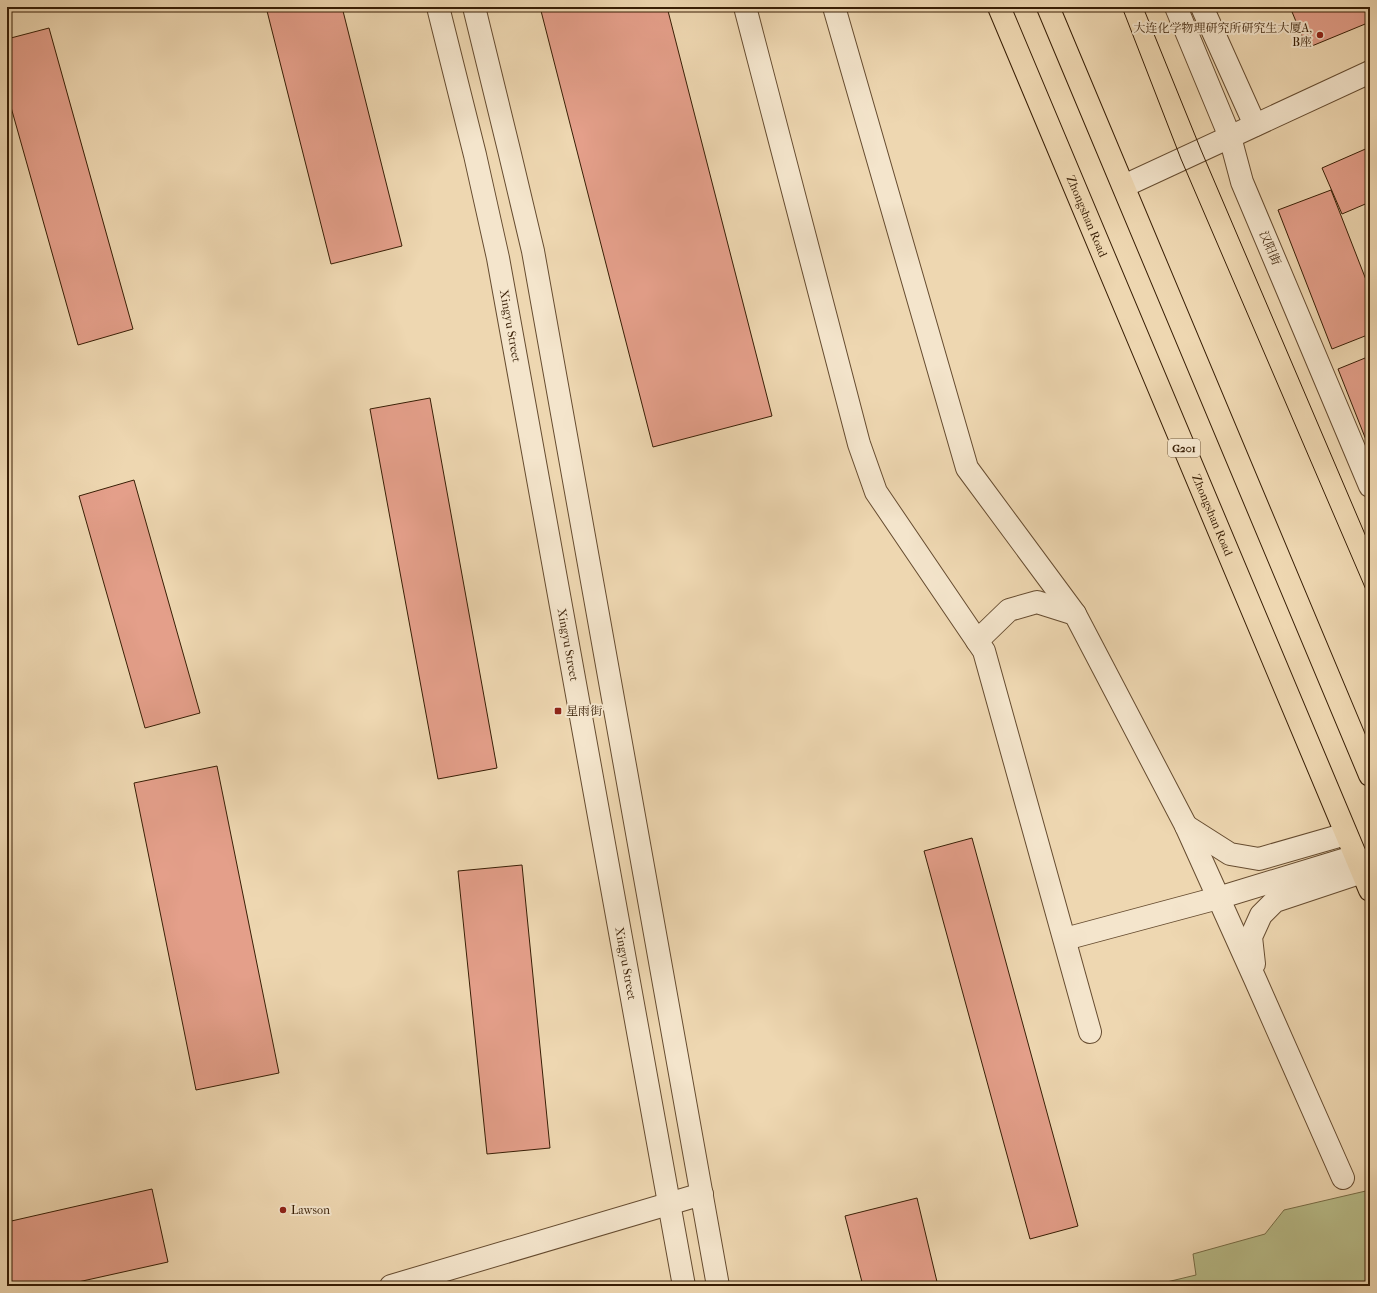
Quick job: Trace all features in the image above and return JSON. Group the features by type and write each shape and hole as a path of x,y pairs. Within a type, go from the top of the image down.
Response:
{"highway":[{"name":"Zhongshan Road","path":"999,7 1363,873"},
{"path":"1048,7 1370,775"}],"street":[{"name":"Xingyu Street","path":"438,7 475,155 498,258 684,1286"},
{"path":"474,7 534,259 718,1286"},
{"path":"745,7 857,437 876,492 984,651 1090,1032"},
{"path":"834,7 967,468 1075,614 1186,826 1343,1178"},
{"name":"汉阳街","path":"1176,7 1230,137 1242,182 1370,486"},
{"path":"1202,7 1255,126"},
{"path":"1124,186 1370,72"},
{"path":"977,641 1009,610 1037,602 1075,614"},
{"path":"1186,826 1230,854 1259,860 1346,834"},
{"path":"1065,939 1218,898 1363,873"},
{"path":"1255,979 1251,937 1261,915 1275,901 1363,873"},
{"path":"400,1285 702,1194"}],"green space":[{"path":"1370,1190 1370,1286 1150,1286 1196,1275 1193,1254 1265,1234 1284,1210"}],"building":[{"path":"266,7 342,7 402,246 331,264"},
{"path":"540,7 667,7 772,416 653,447"},
{"name":"大连化学物理研究所研究生大厦A, B座","path":"1290,7 1370,7 1370,22 1307,48"},
{"path":"49,28 133,329 78,345 7,93 7,39"},
{"path":"1370,147 1370,202 1342,214 1322,168"},
{"path":"1331,190 1370,290 1370,334 1332,349 1278,210"},
{"path":"1370,356 1370,450 1338,369"},
{"path":"430,398 497,768 438,779 370,409"},
{"path":"134,480 200,713 145,728 79,496"},
{"path":"217,766 279,1073 196,1090 134,783"},
{"path":"972,838 1078,1226 1030,1239 924,851"},
{"path":"522,865 550,1148 487,1154 458,871"},
{"path":"152,1189 168,1262 60,1286 7,1286 7,1222"},
{"path":"917,1198 938,1286 863,1286 845,1216"}],"tram line":[{"path":"1122,7 1181,159 1370,599"},
{"path":"1143,7 1201,150 1370,546"}],"place":[{"name":"大连化学物理研究所研究生大厦A, B座","path":"1320,35"},
{"name":"星雨街","path":"558,711"},
{"name":"Lawson","path":"283,1210"}]}
